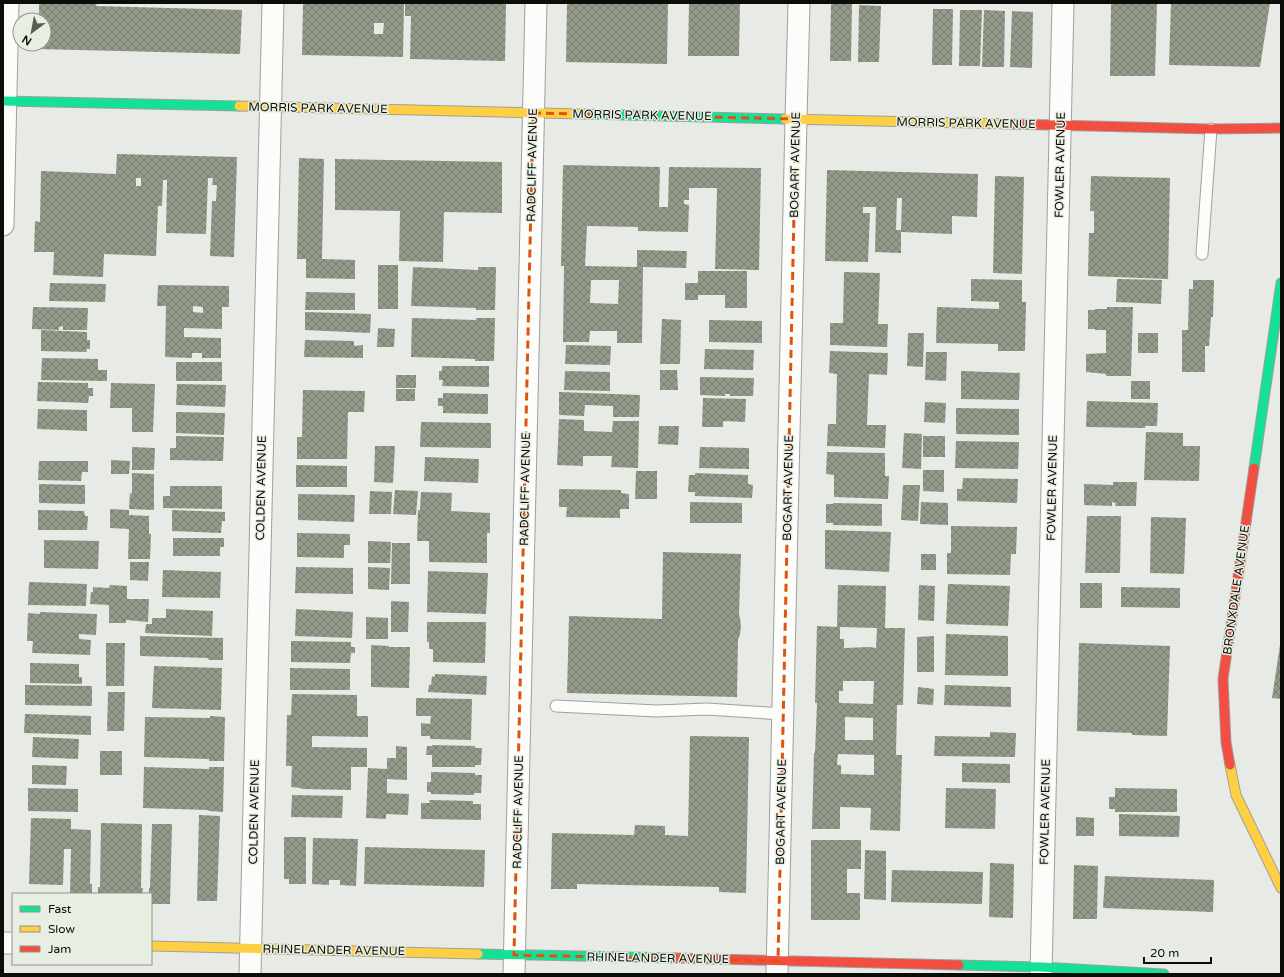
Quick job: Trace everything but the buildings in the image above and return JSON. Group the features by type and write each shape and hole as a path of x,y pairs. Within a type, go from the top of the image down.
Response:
{"street":[{"path":"3,225 4,101 8,3"},
{"name":"COLDEN AVENUE","path":"250,974 273,3"},
{"name":"RADCLIFF AVENUE","path":"514,964 536,3"},
{"name":"BOGART AVENUE","path":"777,968 799,3"},
{"name":"FOWLER AVENUE","path":"1041,971 1063,3"},
{"name":"MORRIS PARK AVENUE","path":"4,101 1211,129 1281,128"},
{"name":"BRONXDALE AVENUE","path":"1281,283 1223,679 1226,742 1236,795 1281,888"},
{"name":"RHINELANDER AVENUE","path":"152,946 251,948 514,964 1164,974"}],"lane":[{"path":"1202,254 1211,129"},
{"path":"556,706 657,711 707,709 783,714"}],"highlighted area":[{"path":"533,113 796,119 778,961 514,955"}],"traffic: fast":[{"path":"3,101 239,106"},
{"path":"584,114 785,119"},
{"path":"1254,468 1281,283"},
{"path":"478,954 675,958"},
{"path":"959,965 1041,967 1164,974"}],"traffic: slow":[{"path":"239,106 584,114"},
{"path":"785,119 1011,124"},
{"path":"1230,765 1236,795 1281,888"},
{"path":"152,946 478,954"}],"traffic: jam":[{"path":"1011,124 1211,129 1281,128"},
{"path":"1230,765 1226,742 1223,679 1254,468"},
{"path":"675,958 959,965"}]}
